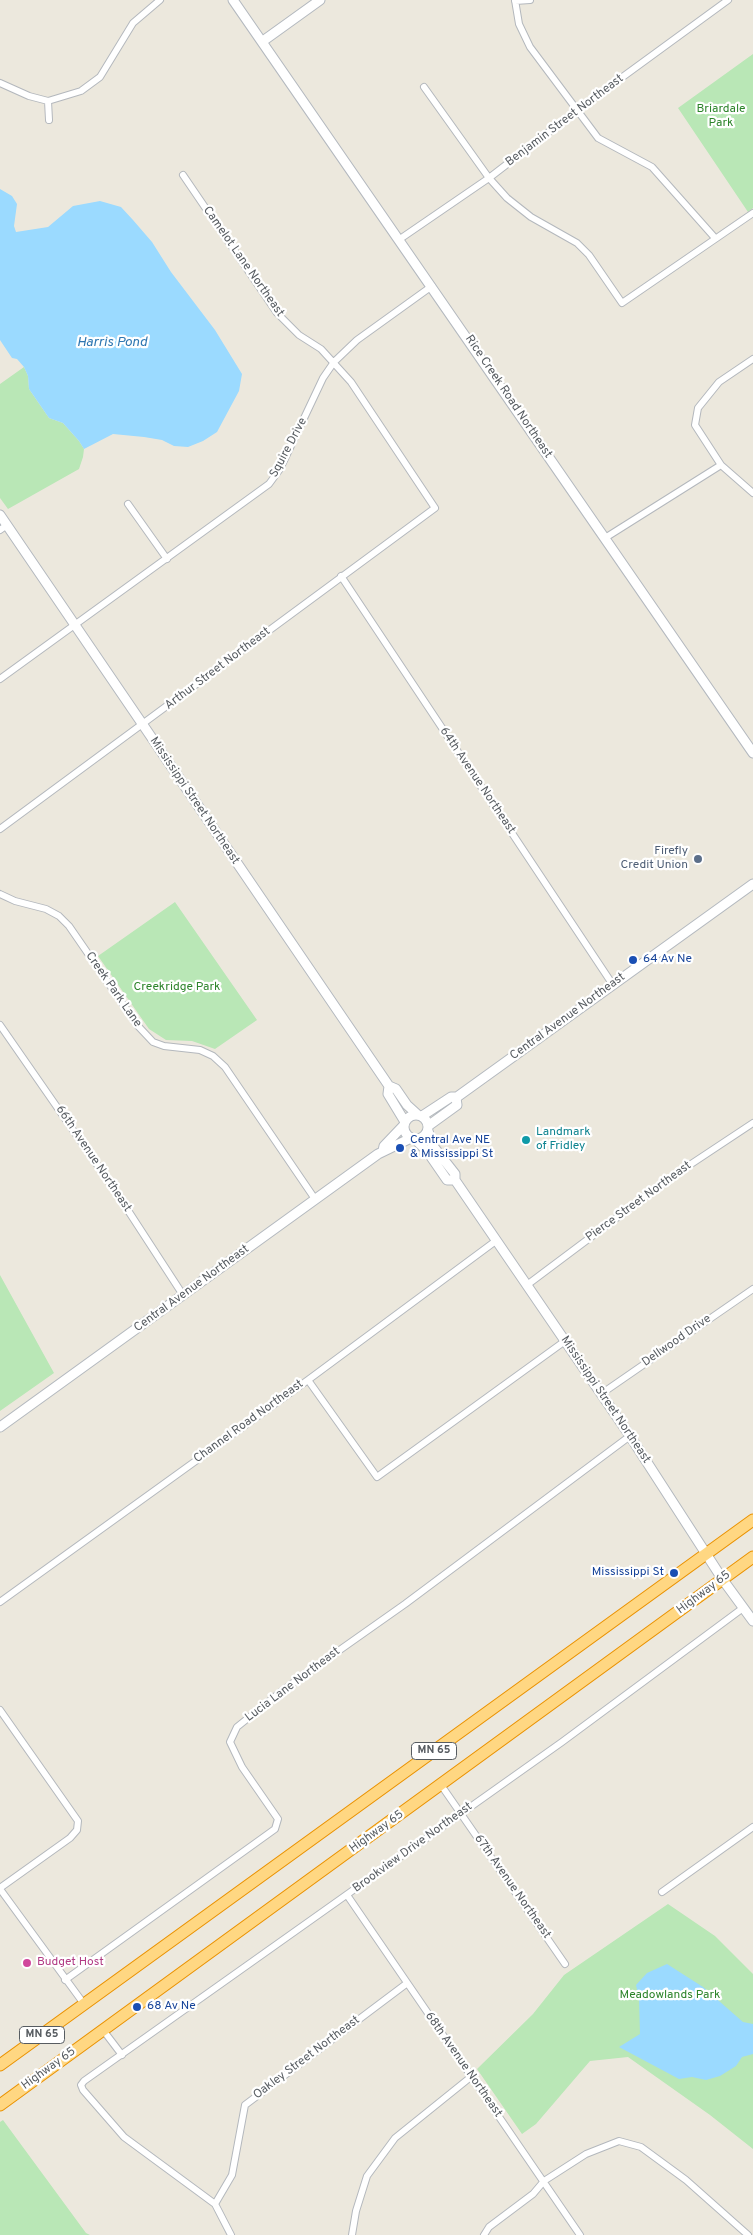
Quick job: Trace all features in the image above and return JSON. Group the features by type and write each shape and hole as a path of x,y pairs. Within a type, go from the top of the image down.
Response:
{"highway":[{"name":"MN 65","path":"0,2065 753,1520"},
{"name":"Highway 65","path":"0,2105 753,1557"}],"street":[{"path":"0,82 29,96 48,101 81,91 100,78 133,23 160,0"},
{"name":"Rice Creek Road Northeast","path":"233,0 753,753"},
{"path":"263,41 320,0"},
{"path":"530,0 515,1 519,24 530,47 576,111 598,138 652,168 715,238"},
{"name":"Benjamin Street Northeast","path":"400,240 489,178 576,111 728,0"},
{"path":"424,87 489,178 507,198 531,217 576,243 589,255 622,303 753,213"},
{"path":"48,101 49,120"},
{"name":"Camelot Lane Northeast","path":"183,175 277,313 289,326 321,349 351,382 435,508"},
{"name":"Squire Drive","path":"0,679 269,484 280,469 323,378 334,362 357,340 432,286"},
{"path":"753,359 719,382 698,408 695,425 721,465 753,492"},
{"path":"605,538 721,465"},
{"path":"128,504 167,559"},
{"name":"Arthur Street Northeast","path":"0,829 435,508"},
{"name":"Mississippi Street Northeast","path":"0,514 4,527 75,625 389,1086 396,1089 407,1105 420,1116"},
{"name":"64th Avenue Northeast","path":"341,576 613,984"},
{"name":"Central Avenue Northeast","path":"420,1116 451,1097 456,1098 753,884"},
{"name":"Creek Park Lane","path":"0,894 15,901 46,909 69,926 144,1034 164,1046 200,1050 213,1056 225,1067 315,1199"},
{"name":"66th Avenue Northeast","path":"0,1024 116,1192 183,1295"},
{"name":"Mississippi Street Northeast","path":"389,1086 388,1094 404,1123"},
{"name":"Central Avenue Northeast","path":"428,1128 457,1105 456,1098"},
{"path":"411,1116 420,1116 428,1128 423,1137 413,1139 405,1133 404,1123 411,1116"},
{"name":"Central Avenue Northeast","path":"383,1151 384,1146 404,1123"},
{"name":"Pierce Street Northeast","path":"527,1285 667,1180 753,1124"},
{"name":"Mississippi Street Northeast","path":"428,1128 434,1146 455,1174 454,1180 630,1436 723,1580 753,1621"},
{"name":"Mississippi Street Northeast","path":"413,1139 427,1151 447,1180 454,1180"},
{"name":"Central Avenue Northeast","path":"0,1427 383,1151 388,1151 413,1139"},
{"name":"Channel Road Northeast","path":"0,1602 308,1380 497,1240"},
{"name":"Dellwood Drive","path":"601,1394 753,1289"},
{"path":"308,1380 377,1477 565,1341"},
{"name":"Lucia Lane Northeast","path":"65,1980 275,1829 278,1819 242,1768 230,1742 237,1727 283,1690 413,1598 630,1436"},
{"name":"Brookview Drive Northeast","path":"215,2204 124,2138 81,2085 461,1814 744,1608"},
{"path":"0,1710 78,1821 77,1830 70,1838 0,1888 84,2004"},
{"name":"67th Avenue Northeast","path":"441,1785 565,1964"},
{"path":"662,1892 753,1827"},
{"name":"68th Avenue Northeast","path":"347,1896 580,2235"},
{"name":"Oakley Street Northeast","path":"215,2204 232,2175 245,2104 406,1984"},
{"path":"102,2030 122,2055"},
{"path":"352,2235 356,2211 367,2176 395,2138 472,2076"},
{"path":"484,2235 489,2227 533,2194 544,2181 586,2154 620,2141 641,2147 686,2180 748,2235"},
{"path":"215,2204 231,2235"}],"green space":[{"name":"Briardale Park","path":"753,54 753,208 748,212 678,108"},
{"path":"24,367 28,376 29,389 49,418 63,423 84,449 79,469 8,509 0,498 0,384"},
{"name":"Creekridge Park","path":"175,902 257,1020 215,1049 192,1041 166,1040 149,1029 98,956"},
{"path":"0,1275 54,1373 0,1411"},
{"name":"Meadowlands Park","path":"668,1904 715,1936 753,1974 753,2149 710,2115 628,2057 590,2061 536,2124 522,2134 477,2069 533,2014 564,1975"},
{"path":"3,2120 86,2233 90,2235 0,2235 0,2122"}],"water":[{"name":"Harris Pond","path":"0,189 12,196 17,204 14,226 16,232 48,227 73,206 100,201 121,207 133,220 152,242 171,272 215,330 242,374 239,391 217,432 203,441 188,447 174,446 162,440 113,434 84,449 63,423 49,418 29,389 28,376 24,367 17,359 12,358 0,340"},
{"path":"667,1964 703,1987 743,2022 753,2024 753,2054 742,2057 736,2066 720,2076 706,2080 692,2077 679,2079 619,2047 640,2034 639,1998 636,1985 647,1973"}],"place":[{"name":"Firefly Credit Union","path":"698,859"},
{"name":"64 Av Ne","path":"633,960"},
{"name":"Landmark of Fridley","path":"526,1140"},
{"name":"Central Ave NE & Mississippi St","path":"400,1148"},
{"name":"Mississippi St","path":"674,1573"},
{"name":"Budget Host","path":"27,1963"},
{"name":"68 Av Ne","path":"137,2007"}]}
